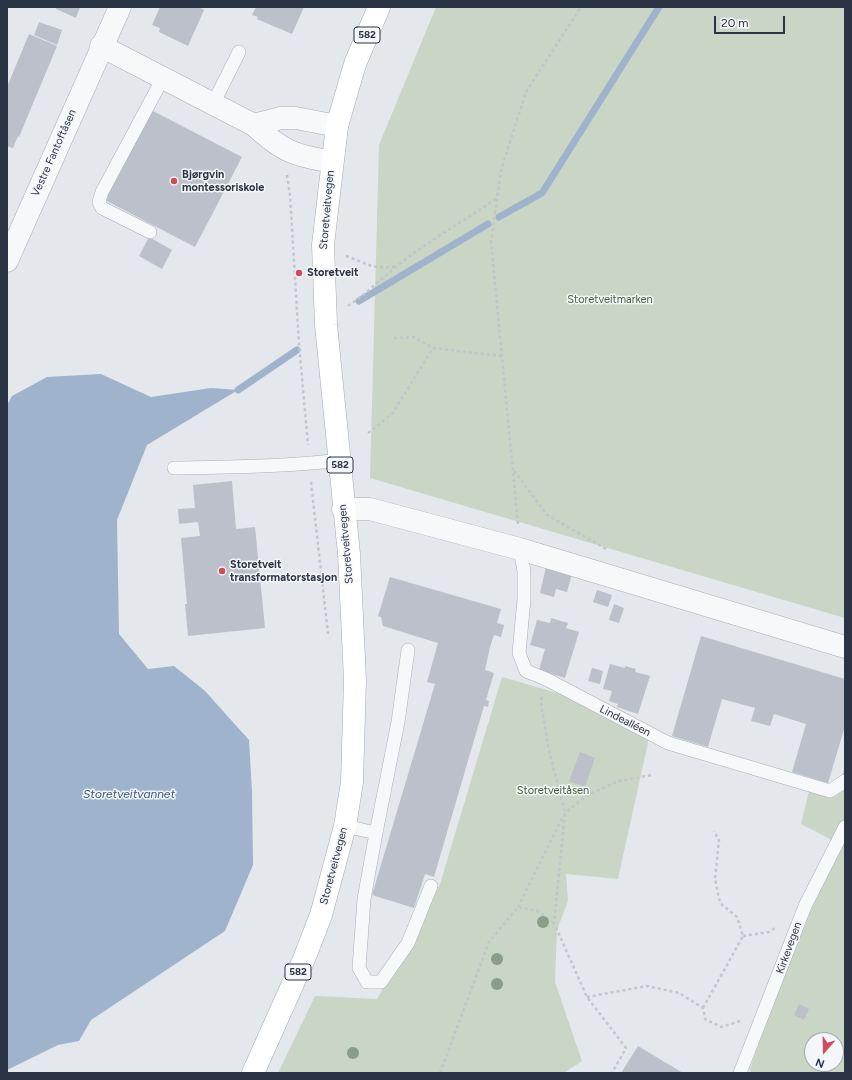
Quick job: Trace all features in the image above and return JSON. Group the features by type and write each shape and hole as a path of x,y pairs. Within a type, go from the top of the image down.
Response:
{"main road":[{"name":"Storetveitvegen","path":"253,1073 304,959 321,915 345,826 352,782 355,680 349,554 343,510 340,460 326,326 323,245 337,126 356,64 379,7"}],"street":[{"name":"Vestre Fantoftåsen","path":"7,261 120,7"},
{"path":"102,46 254,125 274,144 299,156 332,162"},
{"path":"254,125 281,118 296,118 337,126"},
{"path":"343,510 370,509 520,549 845,647"}],"lane":[{"path":"213,104 239,52"},
{"path":"150,232 102,208 99,202 102,192 163,78"},
{"path":"174,468 310,464 340,460"},
{"name":"Lindealléen","path":"520,549 524,571 524,599 519,653 526,671 546,679 668,743 830,791 845,781"},
{"path":"408,650 398,722 364,899 360,968 367,982 381,982 408,943 431,886"},
{"path":"345,826 376,833"},
{"name":"Kirkevegen","path":"740,1073 764,1015 805,906 845,827"}],"path":[{"path":"520,549 514,470 490,242 501,170 526,92 581,7"},
{"path":"286,172 290,195 299,344 328,640"},
{"path":"346,307 365,295 397,266 441,235 497,199"},
{"path":"345,256 375,268 384,269 397,266"},
{"path":"394,338 414,336 433,348 501,356"},
{"path":"368,433 392,414 433,348"},
{"path":"514,470 547,515 614,554"},
{"path":"544,692 541,703 543,717 549,751 565,813 554,923"},
{"path":"440,1073 489,942 518,907 565,813 586,796 618,781 653,775"},
{"path":"714,831 719,840 715,879 720,903 737,917 743,936 703,1008 705,1019 721,1027 764,1015"},
{"path":"518,907 538,911 554,923 587,997 626,1048 612,1073"},
{"path":"587,997 647,986 679,993 703,1008"}],"green space":[{"name":"Storetveitmarken","path":"436,7 845,7 845,618 370,478 379,145"},
{"name":"Storetveitåsen","path":"502,677 585,701 649,738 618,879 566,874 568,901 557,930 555,982 582,1061 564,1073 278,1073 315,996 377,999 440,884"},
{"path":"845,767 845,1073 751,1073 750,1069 781,980 828,871 830,839 801,824 810,787 835,792"}],"water":[{"name":"Storetveitvannet","path":"101,374 151,397 211,388 238,390 147,445 117,520 119,634 148,669 174,666 205,691 249,740 252,792 253,865 225,931 91,1020 79,1041 58,1045 7,1070 7,405 12,396 47,377"}],"building":[{"path":"56,7 80,7 76,18 56,9"},
{"path":"160,7 201,7 204,10 188,46 159,32 160,28 152,25"},
{"path":"256,7 304,7 292,34 257,19 258,17 252,15"},
{"path":"39,22 62,30 57,45 34,35"},
{"path":"29,34 57,46 13,148 7,146 7,87"},
{"path":"151,110 242,157 195,247 105,200"},
{"path":"149,237 172,250 162,269 139,256"},
{"name":"Storetveit transformatorstasjon","path":"232,481 236,529 255,527 265,628 188,636 185,604 187,604 181,538 200,536 198,522 179,524 178,509 195,508 193,485"},
{"path":"546,567 572,574 567,592 556,589 554,597 540,593"},
{"path":"390,577 501,609 497,623 504,625 501,637 494,635 490,647 485,670 494,673 486,700 489,701 488,707 484,706 434,877 425,874 414,908 372,895 435,684 427,682 438,643 383,626 381,617 378,616"},
{"path":"597,590 612,595 608,607 593,602"},
{"path":"614,604 624,608 619,623 609,620"},
{"path":"551,618 568,623 566,628 579,632 565,678 539,670 545,649 530,645 537,620 550,623"},
{"path":"701,636 845,679 845,726 828,783 792,772 806,724 774,714 770,726 751,721 755,708 722,699 708,747 672,736"},
{"path":"610,664 636,669 635,672 650,676 638,714 617,707 618,704 609,701 612,691 603,689"},
{"path":"592,668 603,671 600,684 588,681"},
{"path":"580,752 595,758 585,787 569,781"},
{"path":"799,1004 809,1009 804,1020 794,1015"},
{"path":"638,1046 683,1073 621,1073"}],"waterway":[{"path":"499,217 542,193 659,7"},
{"path":"359,301 488,224"},
{"path":"238,390 297,350"}],"place":[{"name":"Bjørgvin montessoriskole","path":"174,181"},
{"name":"Storetveit","path":"299,273"},
{"name":"Storetveit transformatorstasjon","path":"222,571"}]}
